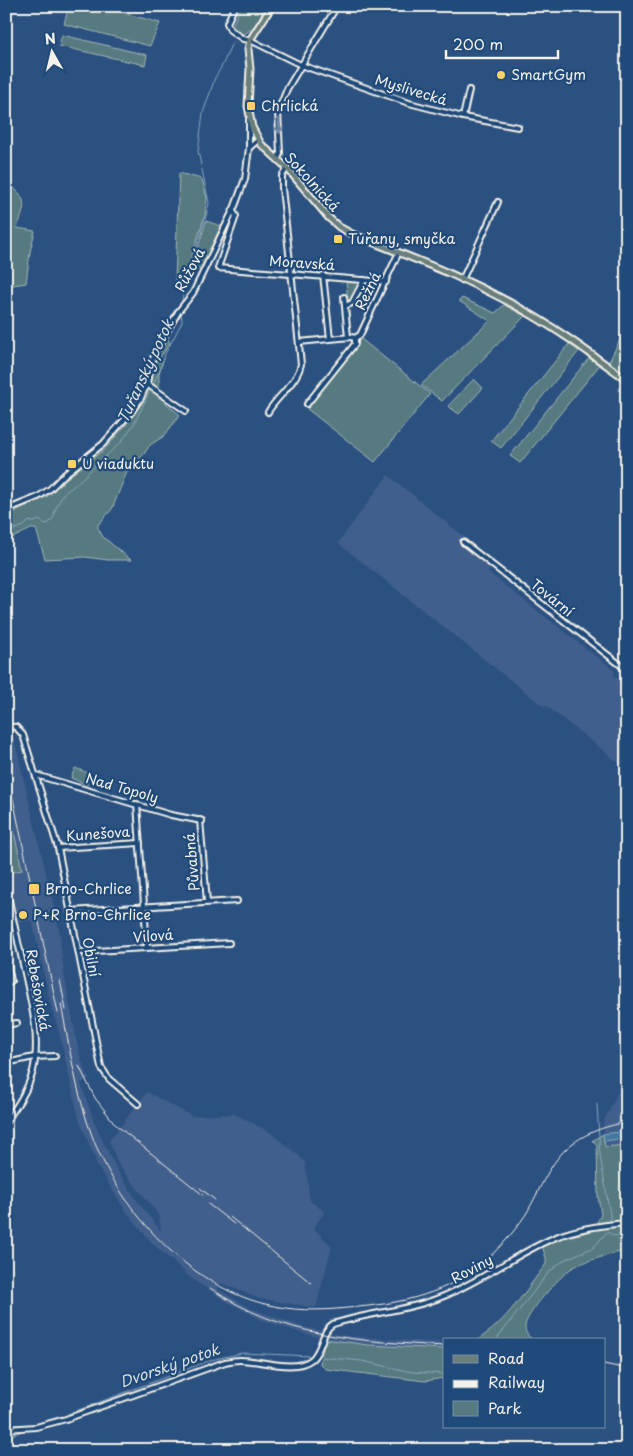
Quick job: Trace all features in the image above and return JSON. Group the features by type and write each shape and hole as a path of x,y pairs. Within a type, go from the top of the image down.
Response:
{"main road":[{"path":"250,40 272,6"},
{"name":"Sokolnická","path":"250,40 248,49 250,117 258,140 287,168 335,224 352,234 448,273 516,306 575,343 627,380"}],"street":[{"name":"Myslivecká","path":"235,6 227,23 230,30 301,65 409,103 463,117 518,127"},
{"path":"278,159 280,153 278,111 287,89 337,6"},
{"path":"463,117 469,90"},
{"name":"Růžová","path":"147,384 150,366 164,337 179,310 193,293 233,211 245,179 249,149 250,117"},
{"path":"249,149 258,140"},
{"path":"268,412 301,366 282,188 282,176 287,168"},
{"path":"462,280 498,202"},
{"name":"Růžová","path":"218,268 236,216 233,211"},
{"name":"Režná","path":"308,404 356,342 355,338 360,335 399,252"},
{"name":"Moravská","path":"218,268 386,282"},
{"path":"323,276 330,339"},
{"path":"345,306 352,303 364,280"},
{"path":"344,297 348,337"},
{"path":"299,342 355,338"},
{"path":"6,510 38,497 50,489 64,475 103,444 131,412 141,398 147,384 186,411"},
{"name":"Tovární","path":"464,542 627,670"},
{"name":"Obilní","path":"6,726 16,727 22,733 58,848 101,1067 108,1079 138,1104"},
{"name":"Nad Topoly","path":"36,776 171,815 201,821"},
{"path":"137,804 147,948"},
{"name":"Půvabná","path":"201,821 207,902"},
{"name":"Kunešova","path":"58,848 140,843"},
{"name":"Rebešovická","path":"6,886 32,1008 35,1032 32,1073 28,1085 6,1122"},
{"path":"70,911 237,901"},
{"name":"Vilová","path":"79,952 229,943"},
{"path":"6,954 8,982"},
{"path":"6,1025 18,1022"},
{"path":"6,1063 34,1057 55,1056"},
{"name":"Roviny","path":"6,1429 36,1427 66,1419 225,1362 238,1360 290,1365 304,1364 318,1352 326,1331 330,1326 339,1322 406,1309 464,1288 552,1239 576,1231 627,1223"}],"shaded area":[{"path":"388,475 495,562 488,572 615,671 613,675 627,685 627,769 545,705 544,707 338,543"},
{"path":"6,737 14,738 59,928 64,973 76,1038 81,1059 89,1079 81,1083 94,1122 102,1139 117,1170 138,1202 161,1231 159,1216 119,1166 109,1141 147,1092 192,1116 234,1114 247,1120 268,1131 305,1162 310,1201 325,1212 313,1228 332,1246 316,1308 257,1298 221,1283 217,1289 250,1308 300,1326 345,1336 443,1343 443,1349 368,1345 329,1340 262,1320 224,1300 192,1279 152,1243 125,1210 99,1169 79,1119 58,1028 51,1007 32,920 16,923 7,874 22,870 6,789"},
{"path":"627,1073 627,1145 605,1147 603,1123"},
{"path":"627,1131 627,1138 604,1141 603,1134"}],"green space":[{"path":"69,6 99,6 160,23 150,46 64,24"},
{"path":"241,6 265,6 250,30 243,34 232,26"},
{"path":"62,35 147,55 145,65 59,46"},
{"path":"179,173 202,179 207,198 205,215 183,284 175,282"},
{"path":"6,182 19,193 24,202 24,208 17,228 35,231 26,283 6,286 6,205 10,202 6,191"},
{"path":"206,221 221,226 200,270 192,268"},
{"path":"346,281 360,284 352,301 348,303"},
{"path":"462,298 495,313 504,305 525,316 442,401 421,385 490,321 459,301"},
{"path":"627,325 627,375 609,362"},
{"path":"167,338 170,343 159,359 163,361 159,373 159,389 156,395 180,415 164,436 150,445 127,472 112,509 98,525 103,537 131,560 85,557 45,559 36,529 31,529 6,541 6,516 48,496 66,479 106,448 135,414 146,393 158,352"},
{"path":"361,339 430,394 375,462 307,409"},
{"path":"569,344 579,351 501,448 491,441"},
{"path":"589,358 599,365 598,367 520,463 510,456"},
{"path":"474,379 483,388 459,414 448,406"},
{"path":"75,768 91,774 87,785 71,778"},
{"path":"6,792 22,870 8,873 6,865"},
{"path":"603,1134 605,1147 627,1145 627,1250 577,1265 560,1278 537,1304 527,1321 525,1327 531,1338 480,1338 506,1316 546,1264 542,1246 559,1239 592,1231 601,1215 598,1196 597,1146 592,1141"},
{"path":"325,1339 368,1345 443,1349 443,1378 425,1381 325,1369 320,1364"}],"waterway":[{"name":"Tuřanský potok","path":"181,306 185,284 209,203 198,151 203,113 215,78 231,45 235,42"},
{"name":"Tuřanský potok","path":"6,532 24,526 29,521 39,520 46,524 49,523 54,517 55,510 63,494 121,442 134,424 160,370 165,354 182,322 181,310"},
{"path":"597,1104 600,1155 610,1223"},
{"name":"Dvorský potok","path":"498,1338 549,1272 564,1260 594,1247 607,1232 615,1236 627,1236"},
{"name":"Dvorský potok","path":"68,1414 211,1360 242,1353 311,1356"},
{"name":"Dvorský potok","path":"321,1357 362,1361 412,1372 443,1374"},
{"name":"Dvorský potok","path":"28,1426 62,1416"},
{"name":"Dvorský potok","path":"6,1437 20,1432"}],"railway":[{"path":"6,765 58,1013"},
{"path":"60,980 66,1010"},
{"path":"61,1004 74,1074 88,1125 107,1168 122,1194 141,1219 185,1263 210,1280 237,1294 265,1304 316,1310 383,1304 433,1292 464,1277 479,1266 510,1235 526,1214 546,1176 565,1150 592,1132 627,1122"},
{"path":"79,1066 95,1098 116,1125 203,1195"},
{"path":"200,1188 215,1200"},
{"path":"208,1204 234,1224"},
{"path":"230,1217 311,1283"},
{"path":"210,1288 238,1305 265,1317 322,1334 382,1342 443,1346"},
{"path":"606,1364 627,1369"}],"place":[{"name":"SmartGym","path":"501,75"},
{"name":"Chrlická","path":"251,106"},
{"name":"Tuřany, smyčka","path":"338,239"},
{"name":"U viaduktu","path":"72,464"},
{"name":"Brno-Chrlice","path":"34,889"},
{"name":"P+R Brno-Chrlice","path":"23,915"}]}
